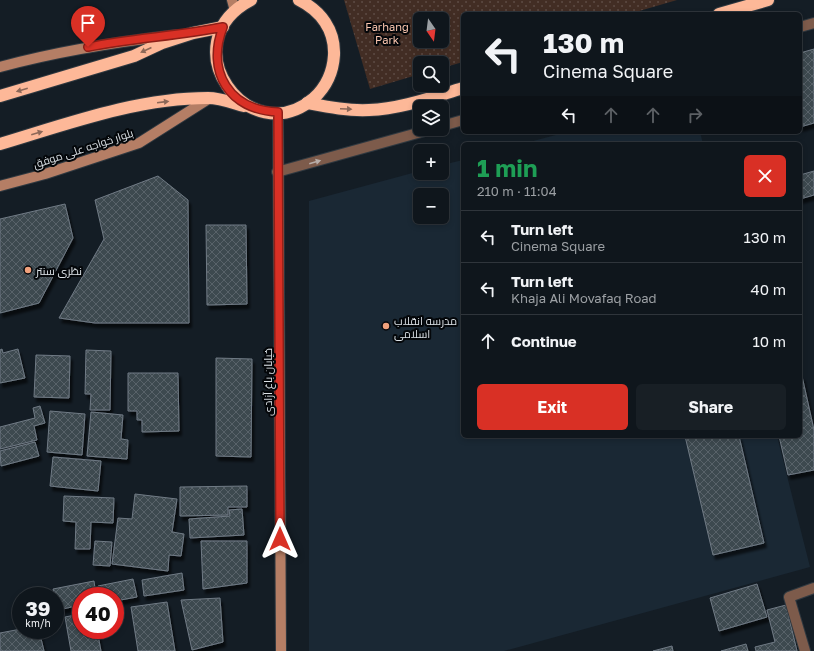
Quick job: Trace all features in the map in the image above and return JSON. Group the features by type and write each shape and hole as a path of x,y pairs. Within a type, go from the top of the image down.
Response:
{"highway":[{"path":"252,0 234,5 217,42 216,58 219,73 227,88 238,99 252,108"},
{"path":"0,144 82,120 147,104 210,98 265,112 294,110 307,103 320,92 329,79 334,63 334,47 330,31 322,17 310,6 299,0"},
{"path":"726,12 768,0"},
{"path":"0,96 134,56 162,43 194,33 223,27"},
{"path":"307,103 342,109 370,110 403,105 461,89"}],"street":[{"path":"802,26 814,23"},
{"path":"0,67 34,57 114,42 194,33"},
{"name":"بلوار خواجه علی موفق","path":"0,186 45,174 139,143 210,98"},
{"name":"خیابان باغ آزادی","path":"278,112 277,172 281,651"},
{"path":"449,124 461,121"},
{"path":"277,172 413,134"},
{"path":"805,651 789,597 814,588"}],"shaded area":[{"path":"560,134 700,134 702,142 530,142"},
{"name":"مدرسه انقلاب اسلامی","path":"461,160 461,438 778,438 810,567 504,651 309,651 309,201 413,173 413,180 449,180 449,163"}],"green space":[{"name":"Farhang Park","path":"344,0 677,0 636,12 461,12 461,63 449,66 449,56 413,56 413,76 370,89"}],"building":[{"path":"814,49 814,123 802,126 802,52"},
{"path":"814,171 814,195 802,198 802,174"},
{"path":"158,176 188,200 189,323 95,323 59,318 104,239 95,200"},
{"name":"نظری سنتر","path":"65,204 73,238 39,303 0,313 0,219"},
{"path":"206,225 246,225 247,304 207,305"},
{"path":"2,349 3,353 18,349 25,378 0,383 0,350"},
{"path":"86,350 111,351 110,410 90,410 91,394 85,394"},
{"path":"36,355 70,356 69,398 34,397"},
{"path":"216,358 252,359 251,457 216,456"},
{"path":"128,373 178,373 179,431 142,432 142,420 137,420 137,411 128,411"},
{"path":"802,376 814,430 814,470 788,475 779,438 802,438"},
{"path":"40,406 45,423 34,426 37,440 0,449 0,427 35,418 33,408"},
{"path":"50,411 85,414 82,455 47,452"},
{"path":"91,412 123,415 121,439 128,440 127,459 87,456"},
{"path":"685,438 739,438 764,543 713,555"},
{"path":"35,442 39,456 1,466 0,451"},
{"path":"53,457 101,461 98,491 50,486"},
{"path":"247,486 247,507 228,507 228,515 180,516 180,487"},
{"path":"135,494 177,499 172,532 184,534 181,556 169,555 168,571 112,564 118,518 132,519"},
{"path":"64,496 114,498 113,523 91,522 90,549 75,549 76,522 63,521"},
{"path":"242,509 244,535 190,538 189,519 230,516 229,510"},
{"path":"95,541 112,542 110,566 93,565"},
{"path":"201,541 247,541 247,583 203,589"},
{"path":"182,573 184,590 144,596 142,580"},
{"path":"133,579 137,597 124,599 124,587 98,586"},
{"path":"94,581 95,587 72,587 72,607 64,609 63,587"},
{"path":"757,584 767,617 719,631 710,598"},
{"path":"220,598 223,642 192,650 181,600"},
{"path":"167,602 175,651 138,651 131,607"},
{"path":"786,605 797,651 756,651 755,647 775,642 767,610"},
{"path":"72,616 72,639 99,639 101,651 71,651 65,617"},
{"path":"12,631 12,639 41,639 44,651 0,651 0,633"},
{"path":"746,644 748,651 721,651"},
{"path":"672,646 673,651 653,651"}],"place":[{"name":"نظری سنتر","path":"28,270"},
{"name":"مدرسه انقلاب اسلامی","path":"386,326"}],"route":[{"path":"88,47 114,42 194,33 223,27 217,42 216,58 219,73 227,88 238,99 252,108 265,112 278,112 277,172 280,539"}]}
